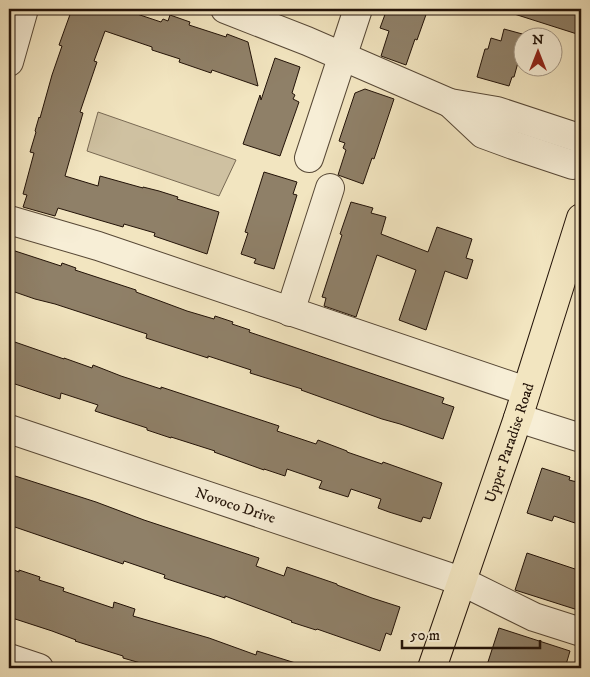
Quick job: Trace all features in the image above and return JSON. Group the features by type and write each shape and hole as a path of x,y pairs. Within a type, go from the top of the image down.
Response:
{"main road":[{"name":"Upper Paradise Road","path":"432,668 518,418 581,218"}],"street":[{"path":"9,62 24,9"},
{"path":"225,9 308,41 450,103 497,111 578,138 581,141"},
{"path":"309,158 358,9"},
{"path":"450,103 483,134 573,164 581,163"},
{"path":"290,312 330,188"},
{"path":"9,220 98,246 526,391"},
{"path":"518,418 581,438"},
{"name":"Novoco Drive","path":"9,429 461,581 534,617 581,632"},
{"path":"9,658 39,668"}],"shaded area":[{"path":"98,112 236,160 219,196 87,151"}],"building":[{"path":"72,9 122,9 161,22 163,19 168,21 170,15 190,22 189,25 226,37 227,34 248,42 258,86 212,70 211,73 179,62 180,59 152,50 152,47 105,31 94,61 97,62 80,112 83,113 65,176 98,186 100,176 159,191 178,197 177,199 219,212 207,254 154,236 155,233 124,224 123,227 58,208 55,216 23,207 27,195 23,194 34,153 30,152 35,131 62,46 59,45"},
{"path":"387,9 428,9 406,65 381,56 389,31 380,28"},
{"path":"508,9 581,9 581,21 577,34 508,12"},
{"path":"504,29 512,31 512,77 509,86 477,77 485,49 488,49 491,38 501,41"},
{"path":"275,58 300,67 292,93 295,95 293,99 299,102 280,156 243,144 260,95 261,100"},
{"path":"365,89 394,99 374,159 372,158 363,184 338,175 346,150 343,148 345,143 339,141 355,93"},
{"path":"264,172 297,182 293,194 297,195 274,269 254,263 256,259 241,254 248,233 245,232"},
{"path":"351,202 373,208 371,213 386,217 381,234 428,252 437,227 472,239 466,258 473,260 467,279 445,271 426,330 399,320 416,270 377,255 356,317 324,306 326,298 322,297"},
{"path":"9,249 61,266 62,263 76,268 75,270 136,290 136,292 187,311 214,319 215,316 233,322 232,324 250,330 249,332 444,398 442,403 454,407 443,439 382,419 302,389 250,373 251,370 146,338 147,334 9,290"},
{"path":"9,340 92,368 93,365 161,389 161,387 279,426 277,431 316,444 318,440 347,452 382,464 383,462 442,483 430,519 423,517 421,522 389,512 378,508 381,499 351,489 348,497 319,488 322,481 287,469 285,476 264,470 215,451 147,430 147,428 95,411 98,405 61,393 60,399 9,382"},
{"path":"542,468 570,477 569,480 581,483 581,525 554,516 552,521 527,513"},
{"path":"9,474 259,558 256,566 284,576 287,567 400,607 391,635 386,633 380,651 291,622 225,596 225,598 164,578 165,575 124,561 123,564 9,525"},
{"path":"527,553 581,571 581,611 515,590"},
{"path":"9,568 40,577 39,580 64,588 63,591 113,608 114,602 135,609 133,616 209,638 256,655 257,651 302,665 302,668 158,668 123,658 123,656 9,617"},
{"path":"499,628 570,651 565,668 486,668"}]}
